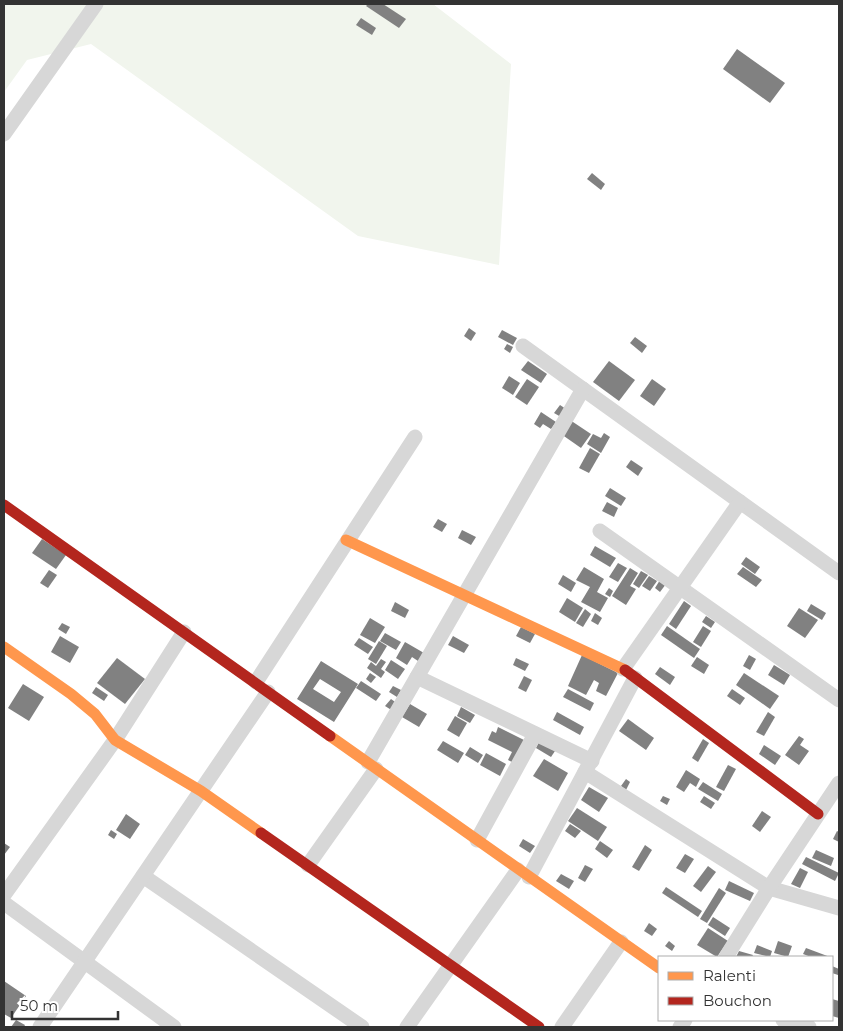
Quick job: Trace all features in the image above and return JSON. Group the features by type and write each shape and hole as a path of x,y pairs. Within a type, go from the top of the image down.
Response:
{"street":[{"path":"4,134 96,4"},
{"path":"524,346 839,573"},
{"path":"308,865 372,766 417,677 583,389"},
{"path":"256,682 346,540 415,437"},
{"path":"407,1027 449,966 524,873 588,766 629,674 680,588 740,502"},
{"path":"4,505 658,967"},
{"path":"600,531 839,700"},
{"path":"346,540 629,674 818,814"},
{"path":"4,894 115,740 184,632"},
{"path":"4,648 71,694 95,714 115,740 201,791 449,966 539,1027"},
{"path":"417,677 535,734 588,766 769,888 839,908"},
{"path":"40,1027 268,692"},
{"path":"477,840 535,734"},
{"path":"727,956 769,888 839,783"},
{"path":"143,876 362,1027"},
{"path":"4,903 174,1027"},
{"path":"562,1027 621,942"},
{"path":"786,1021 809,1027"}],"shaded area":[{"path":"4,4 433,4 511,64 499,265 358,236 91,44 27,60 4,92"}],"building":[{"path":"368,4 383,4 406,19 399,28 366,6"},
{"path":"361,18 376,28 372,35 356,25"},
{"path":"737,49 785,83 770,103 723,69"},
{"path":"592,173 605,184 601,190 587,179"},
{"path":"469,328 476,333 471,341 464,336"},
{"path":"502,330 517,338 513,345 498,337"},
{"path":"635,337 647,346 642,353 630,343"},
{"path":"507,344 513,347 510,353 504,349"},
{"path":"528,361 547,374 541,383 521,370"},
{"path":"609,361 635,380 619,401 593,382"},
{"path":"509,376 520,383 513,395 502,388"},
{"path":"527,379 539,387 527,405 515,397"},
{"path":"652,379 666,389 654,406 640,396"},
{"path":"560,405 566,409 561,417 554,413"},
{"path":"541,412 556,422 551,429 543,424 540,428 534,424"},
{"path":"570,420 591,434 581,448 561,434"},
{"path":"604,433 610,437 601,453 587,444 593,434 601,438"},
{"path":"590,448 600,454 589,473 579,468"},
{"path":"631,460 643,468 638,476 626,467"},
{"path":"610,488 626,498 621,506 605,496"},
{"path":"607,502 618,508 614,517 602,511"},
{"path":"438,519 447,524 442,532 433,527"},
{"path":"462,530 476,537 471,545 458,538"},
{"path":"42,539 66,555 56,569 32,553"},
{"path":"595,546 616,558 610,567 590,555"},
{"path":"746,557 760,567 755,574 741,564"},
{"path":"618,563 627,568 618,582 609,577"},
{"path":"584,567 604,579 597,592 608,598 600,612 581,602 590,587 576,580"},
{"path":"743,567 762,580 756,587 737,574"},
{"path":"630,568 638,573 630,586 636,589 626,605 612,596"},
{"path":"49,570 57,575 48,588 40,583"},
{"path":"641,571 648,575 639,588 633,584"},
{"path":"563,575 576,583 571,592 558,584"},
{"path":"649,576 657,581 650,591 642,586"},
{"path":"660,580 666,584 660,592 655,588"},
{"path":"609,588 613,591 610,597 605,594"},
{"path":"567,598 583,608 575,622 559,612"},
{"path":"684,601 691,606 676,629 669,624"},
{"path":"395,602 409,610 405,618 391,611"},
{"path":"811,604 826,613 822,620 807,611"},
{"path":"799,608 818,620 805,638 787,626"},
{"path":"585,609 591,614 583,627 576,623"},
{"path":"595,613 602,618 598,625 591,621"},
{"path":"706,616 715,622 711,628 702,622"},
{"path":"370,618 385,627 375,643 360,635"},
{"path":"62,623 70,627 66,634 58,629"},
{"path":"667,626 700,649 694,658 661,635"},
{"path":"703,626 711,631 701,647 693,642"},
{"path":"521,627 535,634 530,643 516,636"},
{"path":"385,633 401,642 396,650 380,641"},
{"path":"60,636 79,647 70,663 51,652"},
{"path":"453,636 469,645 464,653 448,645"},
{"path":"359,638 373,647 368,654 354,645"},
{"path":"379,641 387,646 376,664 368,659"},
{"path":"405,642 424,653 418,661 412,657 407,665 396,658"},
{"path":"582,655 618,673 606,696 596,691 599,683 594,680 586,695 568,686"},
{"path":"749,655 756,659 750,670 743,666"},
{"path":"697,657 709,665 704,674 691,666"},
{"path":"117,658 145,679 125,704 97,683"},
{"path":"516,658 529,664 525,671 513,665"},
{"path":"381,659 386,662 381,669 385,672 381,678 367,668 371,662 376,666"},
{"path":"391,660 405,669 398,679 385,670"},
{"path":"321,661 358,684 334,722 297,699","holes":["320,679 341,692 334,702 313,689"]},
{"path":"774,665 790,675 784,685 768,675"},
{"path":"660,667 675,677 670,685 655,674"},
{"path":"370,673 376,677 371,683 366,679"},
{"path":"744,673 779,696 770,709 736,685"},
{"path":"524,676 532,680 526,692 518,688"},
{"path":"361,681 381,694 376,701 356,688"},
{"path":"23,684 44,697 29,721 8,708"},
{"path":"393,686 401,690 397,697 389,692"},
{"path":"96,687 108,695 104,701 92,693"},
{"path":"568,689 594,703 590,711 563,697"},
{"path":"732,689 745,698 740,705 727,696"},
{"path":"391,699 398,704 393,711 385,706"},
{"path":"410,704 427,714 419,727 402,717"},
{"path":"461,707 475,715 470,723 457,716"},
{"path":"557,712 584,727 580,735 553,720"},
{"path":"768,712 775,717 764,736 756,732"},
{"path":"455,716 467,723 459,737 447,730"},
{"path":"628,719 654,738 646,750 619,731"},
{"path":"498,727 526,741 514,763 508,760 512,752 488,740 492,731 496,733"},
{"path":"799,736 804,739 800,745 809,751 799,765 785,755"},
{"path":"703,739 709,743 698,762 692,758"},
{"path":"443,741 464,753 458,763 437,750"},
{"path":"539,742 555,751 551,757 536,748"},
{"path":"764,745 781,756 775,765 759,754"},
{"path":"470,747 483,755 478,763 465,755"},
{"path":"486,753 506,764 500,776 480,765"},
{"path":"544,759 568,773 558,791 533,776"},
{"path":"728,765 736,769 724,791 716,787"},
{"path":"686,770 700,779 696,787 690,783 684,792 676,787"},
{"path":"626,779 630,782 626,790 621,786"},
{"path":"703,782 722,794 718,801 698,789"},
{"path":"589,787 608,798 599,812 581,800"},
{"path":"663,796 670,799 667,805 660,801"},
{"path":"704,796 715,803 711,809 700,802"},
{"path":"577,808 607,827 598,841 568,821"},
{"path":"762,811 771,817 760,832 752,826"},
{"path":"126,814 140,824 130,839 116,830"},
{"path":"570,824 581,831 575,838 565,831"},
{"path":"111,830 117,834 114,839 108,835"},
{"path":"837,831 839,832 839,842 833,839"},
{"path":"523,839 535,846 530,853 519,846"},
{"path":"600,841 613,850 607,858 595,849"},
{"path":"4,843 10,847 4,855"},
{"path":"645,845 652,850 639,871 632,867"},
{"path":"816,850 834,858 831,866 812,858"},
{"path":"685,854 694,859 685,873 676,868"},
{"path":"806,857 839,873 835,881 802,864"},
{"path":"585,865 593,869 585,882 578,878"},
{"path":"708,866 716,872 701,892 693,886"},
{"path":"800,868 808,872 800,888 791,884"},
{"path":"561,874 574,881 569,889 556,881"},
{"path":"729,881 754,893 750,901 725,890"},
{"path":"666,887 702,911 698,917 662,893"},
{"path":"719,888 726,893 707,923 700,919"},
{"path":"713,917 730,928 725,936 708,925"},
{"path":"649,923 657,929 652,936 644,931"},
{"path":"708,928 728,941 718,956 697,945"},
{"path":"669,941 675,946 672,951 665,946"},
{"path":"778,941 792,946 788,956 774,953"},
{"path":"757,945 772,951 770,956 754,953"},
{"path":"806,948 827,956 808,956 803,954"},
{"path":"739,951 753,955 752,956 736,956"},
{"path":"833,966 839,969 838,975 833,973"},
{"path":"4,981 26,996 11,1018 4,1014"},
{"path":"833,999 839,1001 839,1018 833,1016"},
{"path":"16,1020 25,1025 24,1027 11,1027"}],"traffic: slow":[{"path":"346,540 625,670"},
{"path":"4,647 71,694 95,714 115,740 201,791 261,833"},
{"path":"330,736 658,967"}],"traffic: jam":[{"path":"4,505 330,736"},
{"path":"625,670 818,814"},
{"path":"261,833 539,1027"}]}
